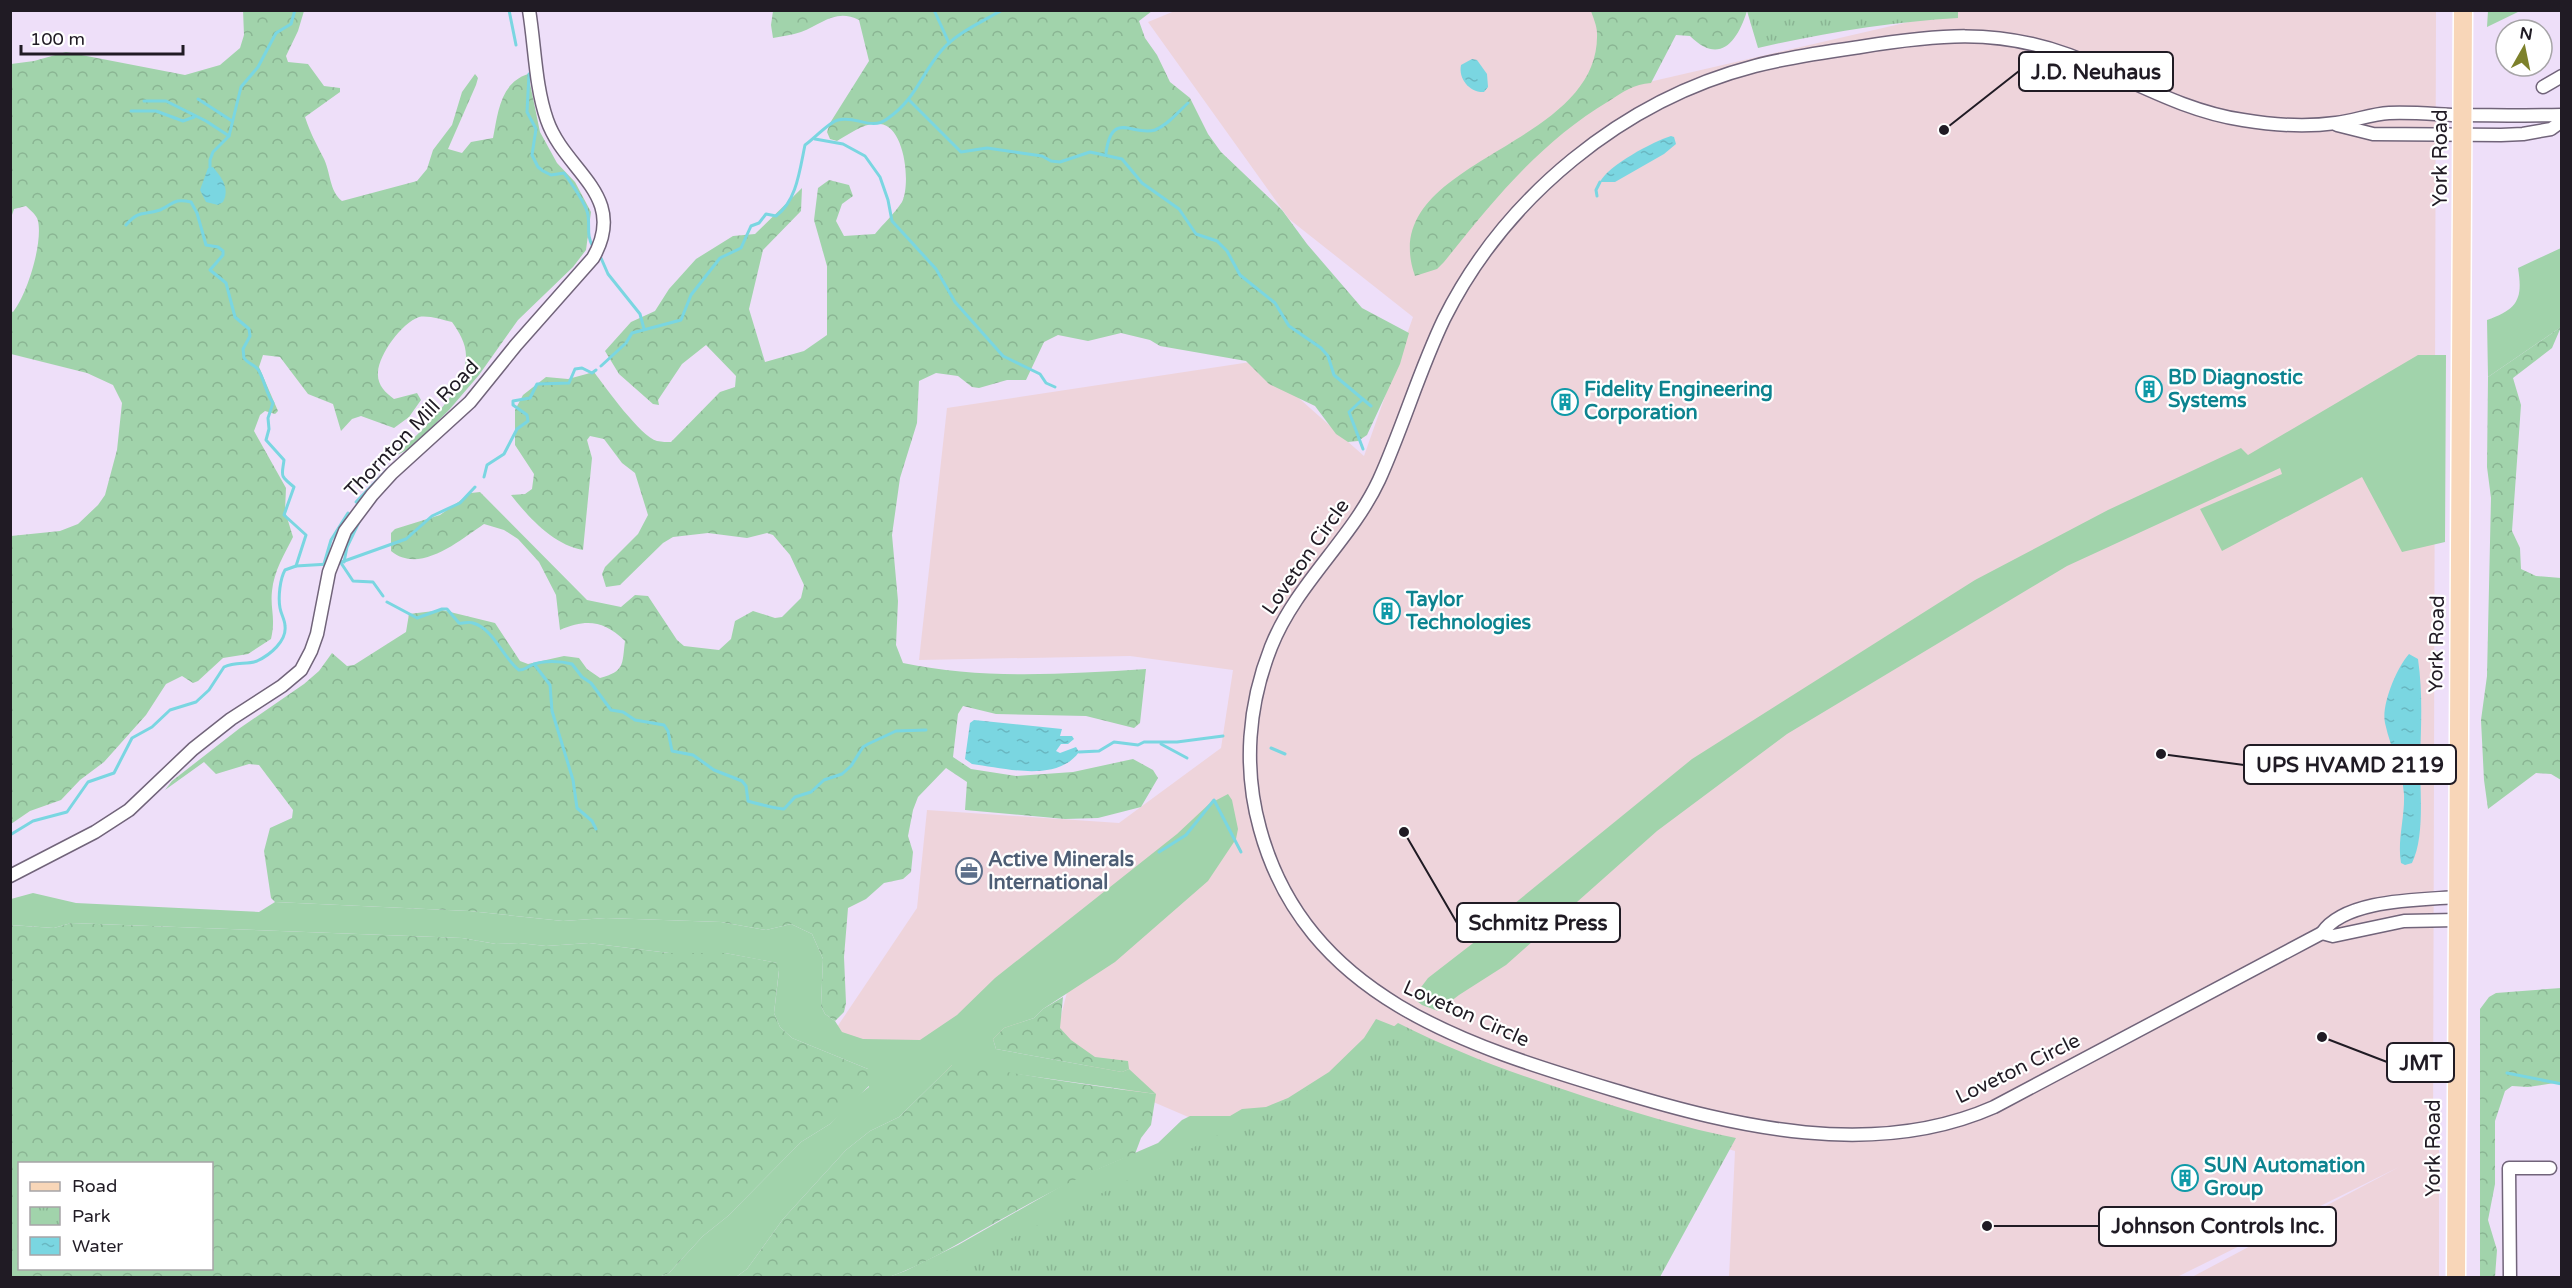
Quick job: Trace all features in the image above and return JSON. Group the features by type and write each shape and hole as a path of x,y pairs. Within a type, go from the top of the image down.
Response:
{"main road":[{"name":"York Road","path":"2456,1278 2463,10"}],"street":[{"name":"Thornton Mill Road","path":"10,876 95,832 129,810 193,749 301,670 317,634 329,572 345,531 392,473 470,402 516,345 593,258 601,243 605,228 603,212 599,201 575,162 559,142 548,121 529,10"},
{"name":"Loveton Circle","path":"2457,897 2402,901 2367,907 2329,922 2322,933 2010,1098 1972,1116 1947,1124 1906,1132 1853,1134 1800,1131 1730,1122 1675,1109 1508,1057 1429,1023 1394,1004 1341,965 1309,930 1282,888 1263,840 1255,810 1250,745 1256,694 1275,637 1292,605 1356,519 1375,488 1435,340 1464,284 1502,231 1534,195 1590,146 1629,120 1677,95 1753,66 1889,42 1958,35 2010,39 2061,52 2176,101 2225,117 2267,123 2333,124 2384,113 2562,115"},
{"path":"2543,87 2562,76"},
{"name":"Loveton Circle","path":"2333,124 2373,135 2463,136 2523,134 2551,129 2562,121"},
{"name":"Loveton Circle","path":"2322,933 2333,936 2404,921 2457,920"},
{"path":"2510,1278 2510,1168 2550,1168"}],"shaded area":[{"path":"1177,10 1596,11 1623,88 1956,11 2436,11 2433,1149 2439,1146 2439,1277 2192,1277 2399,1167 2177,1277 1729,1277 1735,1151 1408,1060 1249,1143 1102,1080 1056,1036 1067,992 908,1099 835,1030 917,908 927,810 1119,823 1221,748 1233,670 1130,656 919,660 947,408 1257,361 1364,456 1413,317 1289,219 1148,22"}],"green space":[{"path":"243,10 304,11 298,31 286,56 288,62 308,64 324,86 340,88 340,92 305,117 326,163 332,187 342,201 417,181 427,169 433,150 452,125 462,92 475,74 478,78 476,85 448,149 462,153 471,142 493,138 499,109 506,92 511,84 528,74 540,132 557,163 575,182 591,212 586,250 573,267 518,320 479,375 449,410 411,448 397,455 440,410 450,397 464,370 465,347 452,322 431,317 419,317 412,320 392,340 382,357 378,372 382,388 394,399 417,393 421,400 409,417 394,428 361,416 352,419 341,431 333,404 308,394 280,357 263,355 259,367 278,411 275,414 265,411 260,415 254,431 286,488 285,511 293,537 273,584 271,639 248,654 223,658 198,681 193,683 182,676 166,684 146,715 104,762 80,780 61,800 30,811 11,824 11,536 60,531 78,524 98,505 105,495 117,450 122,403 113,385 87,373 11,354 11,311 13,312 24,294 33,268 39,231 36,217 26,206 14,209 11,218 11,64 34,61 66,52 185,75 220,65 240,48 244,35"},
{"path":"1958,10 1958,18 1857,29 1758,48 1747,11"},
{"path":"2488,10 2520,11 2506,18 2494,18 2494,24 2487,27"},
{"path":"773,11 1152,11 1139,21 1145,38 1157,55 1170,82 1190,98 1208,134 1221,152 1282,210 1307,244 1362,308 1409,333 1400,364 1367,435 1358,441 1348,442 1336,434 1315,406 1269,384 1246,361 1160,346 1150,340 1121,333 1088,341 1058,335 1044,342 1026,380 1007,380 979,388 972,387 958,376 936,373 919,381 917,423 900,478 892,535 898,601 896,645 903,663 994,674 1055,674 1146,669 1140,723 1134,728 1086,716 996,714 963,706 958,714 953,757 971,769 1016,776 1073,772 1133,759 1153,770 1158,778 1141,807 1098,818 1065,819 965,810 967,782 946,768 918,797 913,810 908,836 913,852 911,872 903,879 884,883 866,899 848,908 844,957 846,1003 844,1012 835,1021 825,1014 821,1006 823,959 812,934 791,924 766,930 721,922 606,918 563,921 469,911 275,902 271,898 264,851 270,828 292,818 293,810 259,765 249,764 216,774 204,762 165,790 172,781 240,728 304,684 319,671 332,653 347,666 354,665 406,632 409,614 442,610 495,623 520,661 528,664 564,656 579,658 587,669 600,678 614,673 621,666 625,641 609,629 602,625 586,623 560,630 556,595 539,562 518,539 504,530 484,524 452,546 427,557 414,559 402,557 391,551 391,533 395,529 440,515 471,493 480,492 587,600 621,607 635,595 648,596 677,640 684,646 719,650 731,639 735,621 753,611 775,618 782,617 801,598 804,585 790,555 773,535 767,533 747,538 708,533 673,537 663,543 620,585 606,587 602,574 605,567 638,534 648,515 635,473 622,463 604,439 590,436 587,440 592,458 583,550 562,543 552,536 526,513 511,495 525,494 532,489 534,474 515,445 515,410 523,395 546,377 568,379 594,372 642,431 650,438 664,442 671,442 720,392 735,387 736,376 706,345 682,364 658,400 659,405 653,404 619,374 605,351 631,322 655,311 669,289 696,259 733,236 755,234 802,188 801,211 763,250 749,309 765,362 804,351 827,335 827,266 814,220 818,188 829,180 849,185 853,196 842,204 836,221 844,236 875,234 902,202 906,182 904,157 895,134 888,127 880,124 868,125 837,141 830,139 827,132 830,123 869,61 859,20 836,16 801,32 773,38 771,25"},
{"path":"1591,11 1747,11 1732,41 1718,49 1700,45 1690,36 1676,35 1651,83 1639,85 1624,92 1584,117 1561,135 1519,174 1437,269 1415,276 1411,237 1426,205 1455,178 1530,131 1564,104 1589,72 1597,33"},
{"path":"2561,248 2561,327 2488,377 2487,320 2506,312 2516,302 2520,288 2518,268"},
{"path":"2561,327 2552,348 2513,378 2521,405 2512,531 2520,548 2521,569 2536,576 2561,578 2561,780 2551,774 2536,773 2488,809 2481,720 2487,676 2491,498 2487,467 2488,377"},
{"path":"2418,355 2446,355 2445,542 2402,552 2362,477 2222,551 2200,509 2282,474 2280,468 2067,566 1787,734 1657,831 1506,965 1438,1011 1422,1005 1413,998 1428,978 1490,930 1498,917 1692,759 1975,580 2108,510 2241,448 2248,455"},
{"path":"1228,794 1232,800 1238,829 1236,839 1208,881 1115,962 1043,1009 1034,1018 1004,1028 993,1039 996,1049 1122,1072 1129,1069 1156,1094 952,1065 899,1117 870,1131 846,1150 783,1219 747,1269 736,1277 659,1277 669,1273 703,1236 728,1216 801,1142 830,1124 851,1101 869,1087 868,1069 792,1038 780,1027 774,1013 779,971 777,963 725,953 669,953 589,943 546,946 519,943 496,944 462,938 71,923 54,928 11,925 11,899 33,893 76,903 259,912 275,902 469,911 563,921 606,918 721,922 766,930 791,924 812,934 823,959 821,1006 825,1014 835,1021 842,1032 863,1039 920,1040 957,1015 995,978 1177,834 1209,804"},
{"path":"71,923 462,938 496,944 519,943 546,946 589,943 669,953 725,953 778,963 774,1013 780,1027 792,1038 868,1069 874,1073 874,1081 830,1124 801,1142 728,1216 703,1236 669,1273 659,1277 11,1277 10,925 54,928"},
{"path":"2561,988 2561,1082 2528,1087 2512,1086 2505,1091 2495,1121 2495,1184 2488,1220 2497,1250 2495,1277 2480,1277 2480,1009 2489,997 2496,993"},
{"path":"1063,997 1060,1028 1071,1040 1095,1057 1128,1061 1129,1069 1122,1072 996,1049 993,1039 1004,1028 1034,1018 1043,1009"},
{"path":"1376,1019 1414,1034 972,1277 886,1278 958,1245 1072,1180 1158,1143 1182,1120 1190,1116 1230,1116 1242,1109 1266,1107 1288,1098 1329,1072 1364,1038"},
{"path":"1398,1023 1490,1064 1538,1081 1661,1120 1736,1138 1660,1277 934,1277 1334,1077"},
{"path":"960,1063 1156,1094 1151,1125 1141,1138 1135,1154 1066,1184 930,1259 886,1278 736,1277 747,1269 783,1219 846,1150 870,1131 899,1117 952,1065"}],"water":[{"path":"1472,59 1477,60 1487,74 1488,87 1484,92 1470,88 1461,75 1461,65"},
{"path":"1671,136 1674,137 1676,144 1664,154 1615,182 1600,182 1621,162"},
{"path":"213,167 222,179 226,193 223,202 218,205 206,202 200,190 208,168"},
{"path":"2409,654 2418,659 2421,685 2421,813 2416,852 2412,863 2405,865 2401,863 2400,855 2404,803 2403,784 2384,715 2391,687"},
{"path":"974,720 1062,729 1060,736 1072,736 1074,739 1068,744 1061,744 1056,751 1060,753 1076,747 1079,752 1069,762 1058,768 1044,770 1014,770 972,764 965,759 970,723"}],"waterway":[{"path":"210,167 213,152 229,136 241,87 258,67 276,33 291,24 295,10"},
{"path":"509,10 516,45"},
{"path":"934,10 949,43"},
{"path":"601,366 626,343 632,333 681,320 691,295 720,258 741,248 751,226 759,223 766,214 776,216 783,210 793,193 805,145 838,120 851,119 875,124 887,119 905,103 947,45 962,33 1002,10"},
{"path":"529,74 527,112 536,129 532,155 538,167 543,171 551,175 564,173 574,188 587,210 589,235 593,247"},
{"path":"198,99 232,121"},
{"path":"909,100 961,152 987,148 1042,156 1051,161 1060,162 1090,152 1122,159 1142,183 1179,209 1196,234 1217,241 1227,251 1240,275 1275,303 1289,326 1321,348 1328,356 1334,375 1371,406"},
{"path":"144,101 166,101 206,121 229,136"},
{"path":"1106,153 1109,140 1118,128 1155,130 1169,122 1188,103"},
{"path":"131,111 156,111 183,121 194,117"},
{"path":"815,139 843,144 865,156 880,177 892,221 936,269 955,302 1003,356 1040,374 1046,383 1055,387"},
{"path":"1597,196 1596,190 1600,182"},
{"path":"126,225 138,215 160,210 177,201 191,202 197,213 206,245 218,247 223,251 223,255 210,270 226,283 235,317 249,329 250,336 243,349 244,358 259,371 273,403 268,418 269,429 266,440 284,460 283,475 294,487 284,515 306,535 296,566"},
{"path":"601,258 608,274 640,314 644,329"},
{"path":"484,477 487,465 504,454 517,429 528,421 527,415 513,405 513,401 530,398 537,384 569,383 575,369 582,368 592,373 596,370"},
{"path":"1363,399 1349,412 1363,449"},
{"path":"356,502 387,470"},
{"path":"336,564 406,539 432,516 460,503 475,487"},
{"path":"324,564 331,540 348,513"},
{"path":"344,562 347,547 359,522"},
{"path":"341,563 353,581 373,582 383,596"},
{"path":"10,835 33,821 67,812 88,782 114,773 132,738 152,727 170,710 196,702 209,690 224,667 257,661 272,651 285,632 279,599 285,570 296,566 329,564"},
{"path":"387,602 417,618 447,609 459,623 471,622 487,631 519,670 536,663 572,664 582,677 591,683 611,710 623,712 635,720 664,725 668,731 672,751 693,755 714,770 742,781 746,786 748,801 760,804 784,809 795,797 811,792 824,780 842,774 851,766 863,747 868,744 896,731 926,730"},
{"path":"534,664 550,685 552,711 573,780 577,808 592,821 596,829"},
{"path":"1079,752 1099,751 1114,742 1138,745 1144,742 1177,742 1223,736"},
{"path":"1161,744 1187,758"},
{"path":"1271,748 1285,754"},
{"path":"1159,852 1186,835 1214,800 1241,852"},
{"path":"2507,1073 2562,1084"}],"place":[{"name":"J.D. Neuhaus","path":"1944,130"},
{"name":"BD Diagnostic Systems","path":"2149,389"},
{"name":"Fidelity Engineering Corporation","path":"1565,402"},
{"name":"Taylor Technologies","path":"1387,611"},
{"name":"UPS HVAMD 2119","path":"2161,754"},
{"name":"Schmitz Press","path":"1404,832"},
{"name":"Active Minerals International","path":"969,871"},
{"name":"JMT","path":"2322,1037"},
{"name":"SUN Automation Group","path":"2185,1178"},
{"name":"Johnson Controls Inc.","path":"1987,1226"}]}
